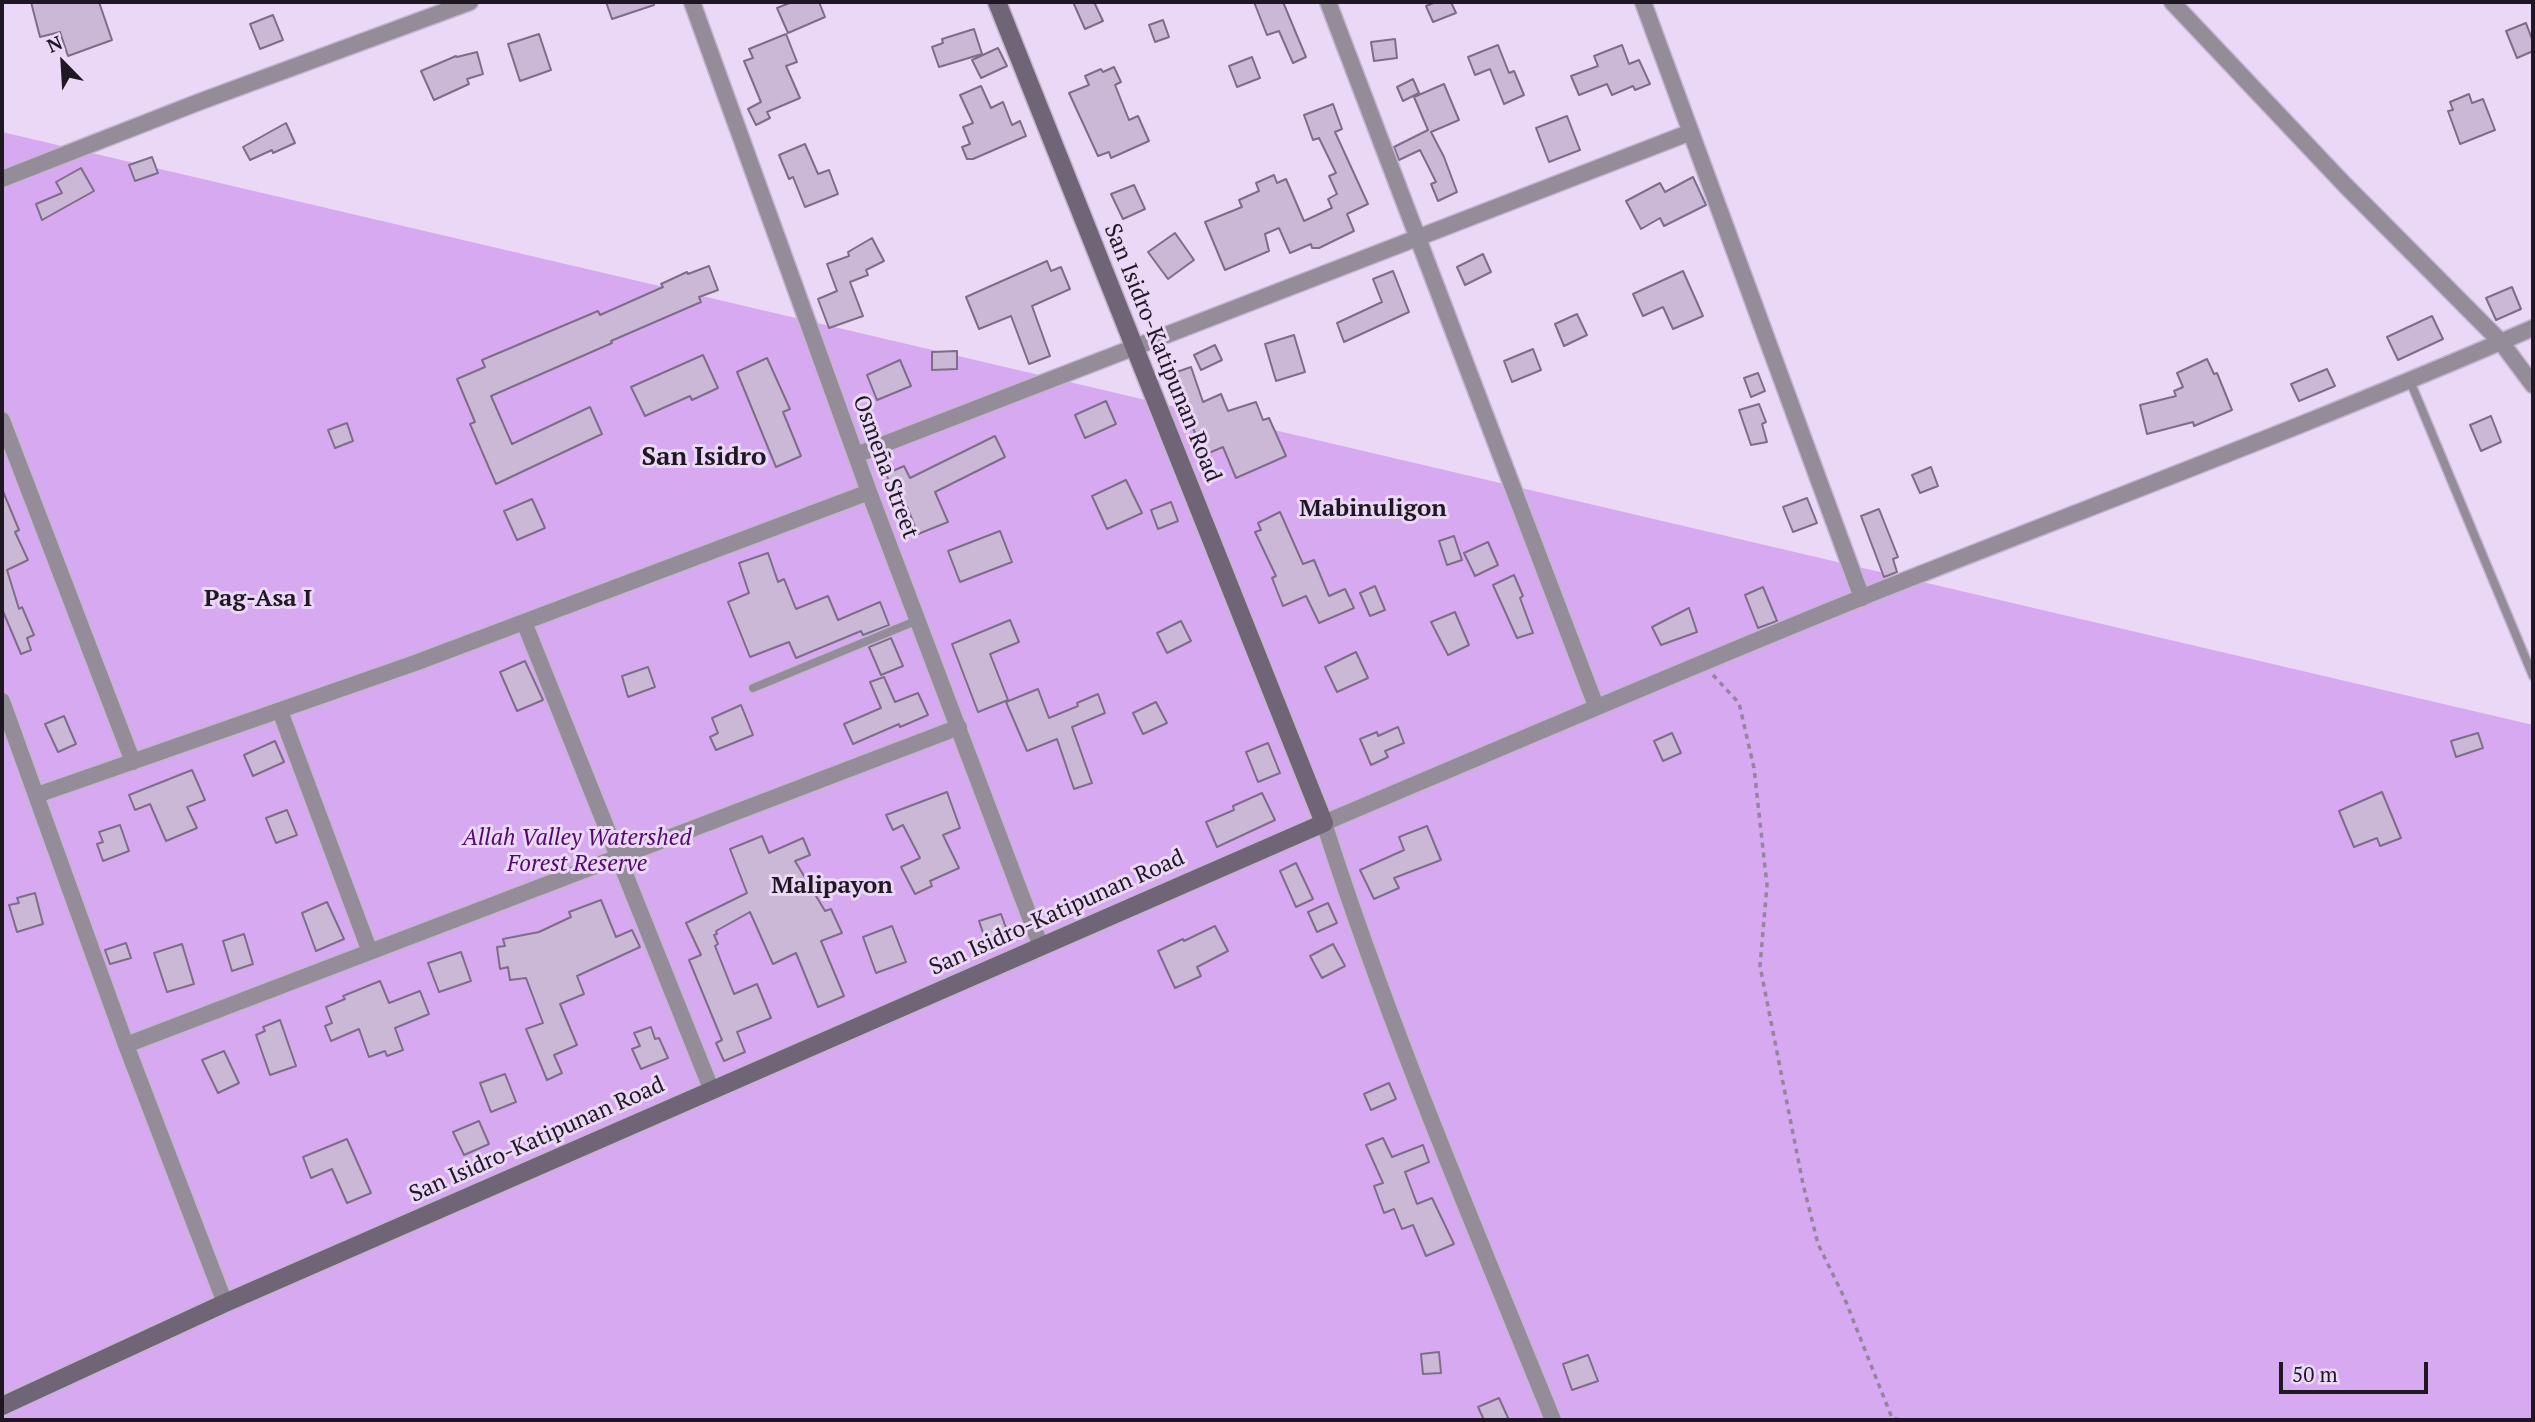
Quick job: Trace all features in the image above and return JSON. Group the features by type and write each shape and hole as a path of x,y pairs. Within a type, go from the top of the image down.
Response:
{"street":[{"path":"2,179 199,102 470,2"},
{"name":"Osmeña Street","path":"692,2 869,492 1041,947"},
{"name":"San Isidro-Katipunan Road","path":"2,1406 225,1303 1324,823 997,2"},
{"path":"1328,2 1597,706"},
{"path":"1643,2 1862,598"},
{"path":"2172,2 2345,186 2501,342 2533,385"},
{"path":"856,455 1690,132"},
{"path":"1553,1420 1429,1115 1356,924 1324,823 1597,706 2410,381 2533,328"},
{"path":"2,420 133,762"},
{"path":"37,795 280,711 869,492"},
{"path":"524,622 712,1091"},
{"path":"2,701 125,1045 225,1303"},
{"path":"280,711 370,952"},
{"path":"125,1045 959,727"}],"lane":[{"path":"2410,381 2533,676"},
{"path":"753,688 918,620"}],"path":[{"path":"1703,663 1739,703 1754,768 1767,885 1760,966 1803,1184 1818,1244 1844,1297 1892,1418 1900,1420"}],"green space":[{"name":"Allah Valley Watershed Forest Reserve","path":"2,132 2533,725 2533,1420 2,1420"}],"building":[{"path":"31,2 99,2 112,40 68,56 60,32 40,37"},
{"path":"606,2 653,2 654,5 612,19"},
{"path":"792,2 819,2 825,17 788,33 777,8"},
{"path":"1073,2 1094,2 1103,21 1085,29"},
{"path":"1254,2 1283,2 1306,57 1293,63 1279,31 1267,35"},
{"path":"1436,2 1451,2 1456,13 1433,22 1426,6"},
{"path":"273,15 283,40 260,49 250,24"},
{"path":"1163,20 1169,37 1155,42 1149,25"},
{"path":"2526,23 2533,42 2533,51 2517,58 2506,31"},
{"path":"974,29 982,54 939,67 932,47 943,43 942,39"},
{"path":"539,34 551,70 520,81 508,44"},
{"path":"786,34 797,62 786,66 800,98 767,112 770,118 756,125 748,109 761,102 744,61 753,58 749,49"},
{"path":"1395,39 1397,58 1374,61 1371,42"},
{"path":"1498,45 1509,73 1514,71 1524,95 1504,104 1490,69 1475,75 1468,57"},
{"path":"1622,45 1629,64 1639,60 1650,84 1635,90 1633,86 1612,95 1607,84 1579,95 1571,76 1598,66 1594,56"},
{"path":"998,48 1007,66 981,78 972,60"},
{"path":"477,52 483,74 467,79 469,84 434,100 421,71 456,56"},
{"path":"1252,57 1260,78 1237,87 1229,66"},
{"path":"1114,67 1121,82 1115,85 1129,120 1138,116 1149,141 1111,158 1109,152 1098,156 1069,93 1089,85 1085,76"},
{"path":"1413,79 1419,93 1403,101 1397,87"},
{"path":"1444,84 1459,120 1431,132 1457,192 1438,201 1431,184 1436,182 1420,150 1399,160 1394,147 1428,130 1414,97"},
{"path":"981,86 991,108 1003,102 1012,125 1020,121 1026,136 973,159 967,159 962,147 970,144 963,127 973,123 960,95"},
{"path":"2469,94 2472,103 2483,99 2495,130 2460,144 2448,111 2453,110 2450,102"},
{"path":"1333,104 1342,129 1335,132 1368,204 1347,214 1354,231 1319,248 1312,248 1311,244 1290,253 1279,228 1265,234 1269,251 1225,270 1205,222 1242,207 1239,200 1259,191 1256,183 1274,175 1277,183 1286,179 1304,221 1332,208 1328,199 1337,194 1329,176 1336,173 1319,138 1313,140 1304,115"},
{"path":"1567,116 1580,150 1549,162 1536,128"},
{"path":"286,123 295,143 250,160 243,147"},
{"path":"805,144 818,174 829,170 838,194 805,207 793,177 789,179 779,155"},
{"path":"152,157 158,173 135,181 129,165"},
{"path":"81,168 94,191 42,220 36,204 62,193 56,182"},
{"path":"1693,177 1706,205 1664,226 1660,218 1641,229 1626,201 1660,183 1665,192"},
{"path":"1134,185 1145,209 1123,219 1111,194"},
{"path":"1175,233 1194,260 1168,279 1148,252"},
{"path":"872,238 884,261 866,270 868,275 850,282 863,316 829,328 818,299 837,291 827,264 849,256 848,252"},
{"path":"1483,254 1491,272 1465,285 1457,267"},
{"path":"1047,261 1051,271 1061,267 1070,289 1032,306 1050,356 1029,364 1011,316 979,329 966,297"},
{"path":"709,266 718,290 699,297 701,302 491,396 512,444 590,407 602,434 496,484 470,424 475,422 457,379 485,367 482,360 598,311 600,315 663,287 661,284 687,272 688,274"},
{"path":"1393,271 1409,312 1344,342 1337,323 1382,302 1373,279"},
{"path":"1683,271 1703,316 1673,329 1663,307 1643,316 1633,294"},
{"path":"2512,287 2521,309 2496,320 2486,298"},
{"path":"1577,314 1587,335 1564,346 1555,324"},
{"path":"2432,316 2443,339 2398,360 2387,337"},
{"path":"1294,335 1305,372 1276,381 1265,344"},
{"path":"1215,345 1222,360 1201,370 1194,355"},
{"path":"1533,349 1541,370 1512,382 1504,361"},
{"path":"957,351 957,369 932,370 932,352"},
{"path":"703,355 718,388 692,400 690,396 645,416 631,387"},
{"path":"767,358 790,409 783,412 801,456 776,467 737,372"},
{"path":"2207,359 2214,374 2217,373 2232,410 2194,426 2193,422 2147,434 2140,405 2176,396 2174,391 2183,387 2177,373"},
{"path":"900,360 911,386 877,400 867,375"},
{"path":"1191,367 1203,402 1221,394 1228,411 1256,402 1263,420 1269,418 1286,456 1236,478 1223,447 1204,455 1171,374"},
{"path":"2327,369 2335,386 2299,401 2291,384"},
{"path":"1758,373 1765,391 1751,397 1744,378"},
{"path":"1106,401 1116,424 1085,438 1075,415"},
{"path":"1759,404 1766,422 1762,424 1767,442 1751,445 1739,410"},
{"path":"2491,416 2501,442 2481,451 2470,425"},
{"path":"347,423 353,441 335,448 328,430"},
{"path":"995,436 1005,457 935,492 948,522 918,534 904,499 898,502 886,474 904,466 910,478"},
{"path":"1931,467 1938,486 1920,493 1912,475"},
{"path":"1126,480 1142,513 1107,529 1092,496"},
{"path":"2,489 19,530 15,532 28,560 7,570 19,609 22,607 34,635 27,638 31,650 21,654 2,609"},
{"path":"1807,498 1817,523 1793,532 1783,507"},
{"path":"532,499 545,528 517,540 504,511"},
{"path":"1171,502 1178,521 1158,529 1151,510"},
{"path":"1879,509 1898,557 1893,559 1897,572 1884,577 1861,516"},
{"path":"1280,512 1303,564 1314,560 1329,596 1345,589 1354,608 1319,623 1306,596 1283,606 1272,578 1276,576 1255,532 1261,530 1258,523"},
{"path":"1000,531 1012,562 960,582 948,551"},
{"path":"1454,536 1462,560 1447,565 1439,541"},
{"path":"1488,542 1498,565 1475,576 1464,553"},
{"path":"768,553 778,582 784,579 796,609 828,596 838,620 880,602 889,625 863,635 861,631 796,658 789,642 750,657 728,602 749,593 739,563"},
{"path":"1514,575 1533,633 1517,638 1493,585"},
{"path":"1375,586 1385,610 1370,616 1360,593"},
{"path":"1763,587 1777,621 1758,628 1745,595"},
{"path":"1689,608 1697,632 1661,645 1652,627"},
{"path":"1455,612 1469,645 1448,655 1431,622"},
{"path":"1010,620 1019,642 990,654 1008,700 978,712 952,644"},
{"path":"1181,621 1191,641 1167,653 1157,633"},
{"path":"891,638 903,666 881,675 869,647"},
{"path":"1356,652 1368,678 1337,692 1325,667"},
{"path":"525,661 543,700 517,711 500,672"},
{"path":"648,667 655,687 628,697 622,676"},
{"path":"884,677 895,702 918,693 928,715 853,744 844,724 881,708 870,682"},
{"path":"1038,689 1049,718 1098,694 1105,713 1072,727 1092,783 1074,789 1057,739 1027,751 1006,702"},
{"path":"1156,702 1167,723 1143,734 1133,713"},
{"path":"741,705 753,735 716,750 710,737 718,733 712,718"},
{"path":"64,716 76,744 58,752 45,724"},
{"path":"1398,727 1404,743 1385,751 1388,757 1371,765 1360,739 1377,732 1378,736"},
{"path":"1672,733 1681,753 1663,761 1654,741"},
{"path":"2478,733 2483,748 2456,757 2451,741"},
{"path":"275,741 284,762 253,776 244,755"},
{"path":"1268,743 1280,773 1258,782 1246,752"},
{"path":"192,770 205,800 187,807 197,828 166,841 150,804 135,810 129,795"},
{"path":"947,792 960,828 943,835 959,868 930,881 932,886 915,894 901,867 920,858 903,825 893,830 886,815"},
{"path":"2382,792 2401,838 2380,846 2377,838 2354,847 2339,811"},
{"path":"1262,793 1275,820 1217,847 1206,822 1234,810 1233,806"},
{"path":"287,810 297,835 276,843 266,818"},
{"path":"120,825 129,851 103,861 97,844 103,842 99,832"},
{"path":"1427,826 1441,860 1394,878 1399,888 1374,899 1360,870 1404,850 1399,837"},
{"path":"762,836 769,853 803,838 810,855 795,861 825,911 831,909 842,933 821,941 844,996 818,1007 796,953 773,964 750,912 716,931 717,934 714,935 718,944 715,946 734,994 757,984 771,1018 737,1032 745,1052 724,1061 716,1043 722,1040 689,960 701,955 686,923 747,893 730,849"},
{"path":"1296,863 1313,899 1296,907 1280,871"},
{"path":"35,893 43,924 17,932 9,905 19,903 17,898"},
{"path":"601,900 616,937 632,930 640,947 577,976 584,994 560,1004 577,1045 554,1055 562,1073 547,1080 526,1029 543,1023 526,978 510,980 508,967 500,969 497,947 505,946 503,939 539,932 571,917 569,912"},
{"path":"327,902 344,939 316,951 302,913"},
{"path":"1328,903 1337,923 1317,932 1308,912"},
{"path":"1001,914 1010,939 988,947 979,921"},
{"path":"892,926 906,962 876,973 863,937"},
{"path":"1215,926 1228,951 1197,967 1201,976 1175,988 1158,951"},
{"path":"244,934 253,964 232,971 223,941"},
{"path":"126,943 131,958 110,964 105,950"},
{"path":"182,944 194,984 167,992 154,953"},
{"path":"1333,944 1345,966 1322,978 1310,956"},
{"path":"461,952 471,981 439,992 428,963"},
{"path":"380,981 389,1003 420,991 429,1014 395,1028 403,1050 387,1056 385,1051 369,1057 359,1029 331,1041 325,1026 332,1023 326,1007 345,999 343,996"},
{"path":"280,1020 296,1066 270,1075 256,1035 265,1031 263,1027"},
{"path":"651,1027 655,1039 659,1038 668,1058 641,1069 632,1049 640,1046 634,1033"},
{"path":"224,1051 239,1083 218,1093 202,1060"},
{"path":"505,1074 516,1102 491,1112 480,1083"},
{"path":"1389,1083 1396,1099 1371,1110 1364,1094"},
{"path":"479,1121 489,1144 464,1155 453,1132"},
{"path":"1383,1138 1392,1157 1423,1145 1429,1162 1405,1172 1417,1204 1432,1198 1454,1244 1426,1256 1413,1225 1402,1229 1394,1209 1384,1213 1374,1186 1383,1183 1366,1145"},
{"path":"347,1139 371,1193 347,1203 332,1169 311,1178 303,1157"},
{"path":"1439,1352 1441,1373 1423,1374 1421,1354"},
{"path":"1588,1355 1598,1381 1572,1390 1563,1364"},
{"path":"1499,1398 1509,1420 1484,1420 1478,1407"}],"district":[{"name":"San Isidro","path":"704,458"},
{"name":"Mabinuligon","path":"1373,509"},
{"name":"Pag-Asa I","path":"258,599"},
{"name":"Malipayon","path":"832,886"}]}
